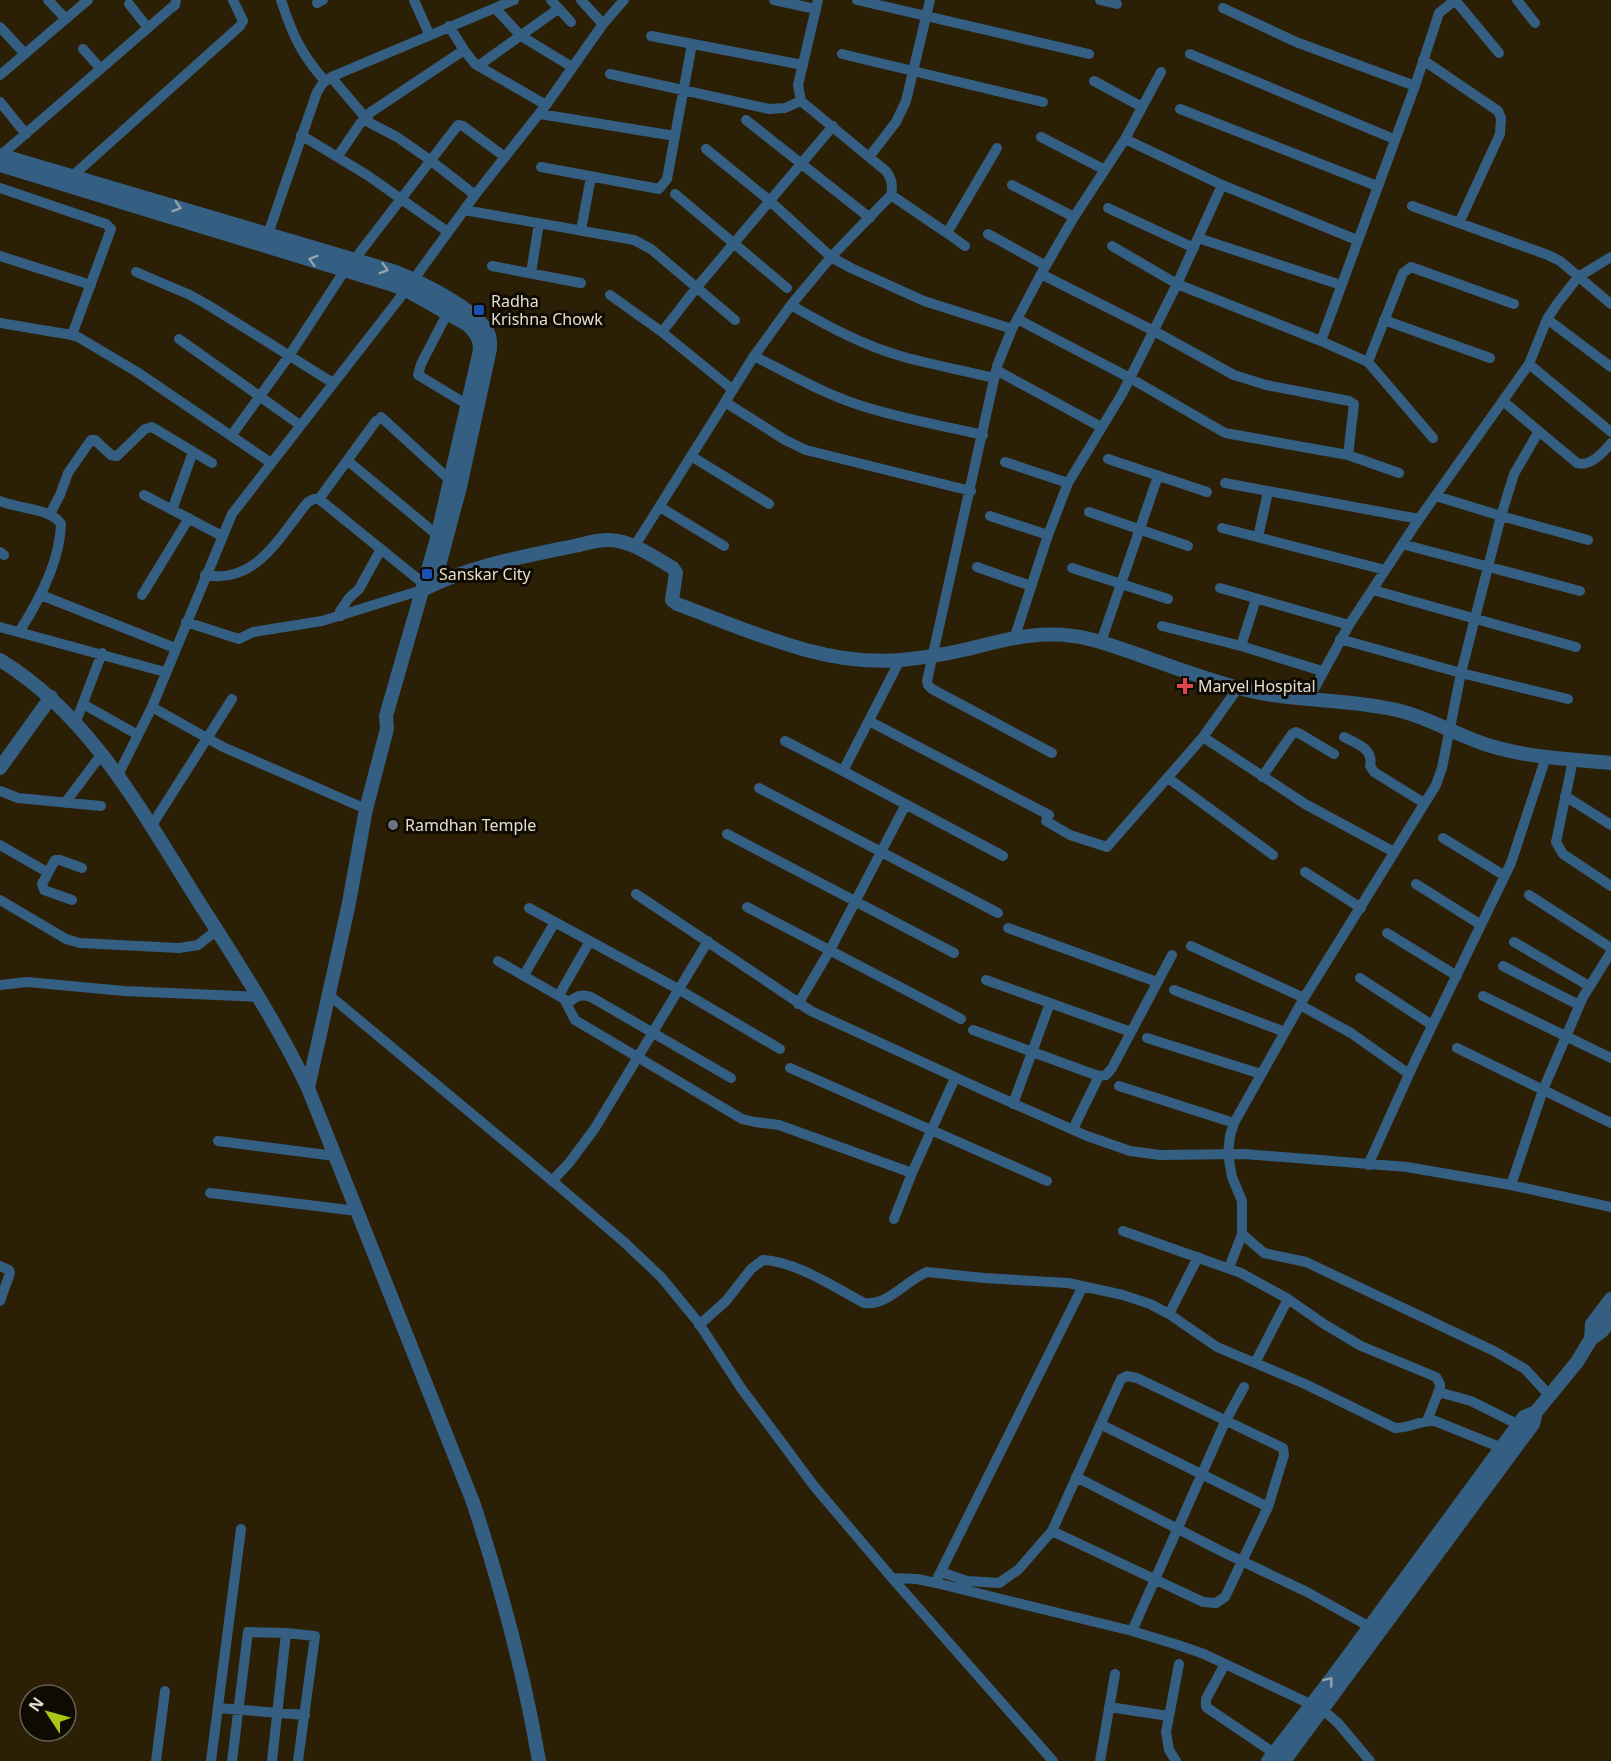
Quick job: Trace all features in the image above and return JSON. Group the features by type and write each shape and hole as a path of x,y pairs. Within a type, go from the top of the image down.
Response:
{"street":[{"path":"48,0 66,19"},
{"path":"0,75 88,0"},
{"path":"176,0 175,5 0,158 446,297 474,317 488,331 490,339 482,392 442,538 386,716 388,723 366,810 348,908 308,1088"},
{"path":"68,180 240,26 243,21 242,17 232,0"},
{"path":"281,0 290,29 306,60 379,129 397,137 475,195"},
{"path":"414,0 429,34"},
{"path":"268,234 317,92 328,79 429,34 514,0"},
{"path":"581,0 603,24"},
{"path":"634,547 754,356 831,257 891,195 893,186 891,178 801,100 798,85 817,5 774,0"},
{"path":"857,0 1089,54"},
{"path":"869,157 902,113 930,0"},
{"path":"1100,0 1117,4"},
{"path":"1321,341 1415,86 1439,13 1455,0 1499,53"},
{"path":"1516,0 1535,23"},
{"path":"118,775 152,707 232,514 410,285 475,195 543,110 618,2"},
{"path":"129,4 148,28"},
{"path":"478,66 521,36 554,4 571,22"},
{"path":"495,8 521,36 572,67"},
{"path":"1223,8 1296,42 1415,86"},
{"path":"449,26 464,50 478,66 543,110 675,136"},
{"path":"0,27 25,54"},
{"path":"651,36 803,66"},
{"path":"541,167 659,189 667,179 692,44"},
{"path":"83,49 101,69"},
{"path":"338,156 365,117 464,50"},
{"path":"842,54 1044,102"},
{"path":"1190,54 1394,139"},
{"path":"1423,60 1498,111 1501,118 1500,135 1459,223"},
{"path":"1052,753 932,689 928,686 927,681 995,374 1015,324 1044,270 1074,217 1125,139 1161,72"},
{"path":"610,74 769,109 785,108 801,100"},
{"path":"1094,81 1142,107"},
{"path":"0,102 26,134"},
{"path":"1180,109 1377,186"},
{"path":"746,120 870,218"},
{"path":"231,436 289,356 349,265 458,125 463,126 505,157"},
{"path":"662,332 697,287 833,126"},
{"path":"302,135 338,156 448,232"},
{"path":"1041,137 1105,170"},
{"path":"1125,139 1222,185 1357,240"},
{"path":"947,233 997,148"},
{"path":"706,149 770,201 831,257 861,273 924,301 1015,324 1130,378 1225,433 1348,454 1400,473"},
{"path":"581,230 591,177"},
{"path":"68,180 268,234 349,265"},
{"path":"1012,185 1074,217"},
{"path":"1015,636 1048,535 1068,483 1122,394 1177,284 1222,185"},
{"path":"0,188 110,226 110,234 72,335"},
{"path":"675,194 787,288"},
{"path":"891,195 965,246"},
{"path":"1412,206 1548,255 1560,261 1611,304"},
{"path":"1107,208 1196,243 1341,285"},
{"path":"464,210 628,238 641,244 735,320"},
{"path":"531,273 539,223"},
{"path":"988,234 1044,270 1234,375 1266,385 1349,401 1354,404 1348,454"},
{"path":"1112,246 1177,284 1368,362 1433,438"},
{"path":"0,256 91,285"},
{"path":"1308,700 1340,639 1402,544 1529,364 1547,319 1562,296 1578,277 1611,257"},
{"path":"492,266 581,282"},
{"path":"1368,362 1403,273 1411,267 1514,304"},
{"path":"136,272 190,295 333,383"},
{"path":"410,285 468,325 476,333 480,342 451,481 442,538"},
{"path":"610,295 662,332 733,390"},
{"path":"791,306 820,322 904,357 995,374 1101,427"},
{"path":"448,312 421,364 418,375 468,405"},
{"path":"1547,319 1611,367"},
{"path":"1384,320 1490,358"},
{"path":"0,323 72,335 137,372 271,463"},
{"path":"179,339 300,425"},
{"path":"754,356 855,404 880,412 983,435"},
{"path":"1529,364 1611,432"},
{"path":"725,402 785,440 806,450 970,491"},
{"path":"1504,402 1577,462 1583,464 1590,462 1611,443"},
{"path":"319,499 379,419 451,481"},
{"path":"50,514 68,473 91,440 95,440 111,455 117,456 145,429 152,428 212,463"},
{"path":"1229,1268 1242,1234 1242,1201 1232,1177 1228,1154 1234,1123 1302,1002 1436,784 1442,768 1473,619 1501,516 1514,474 1539,431"},
{"path":"172,510 193,452"},
{"path":"691,456 769,504"},
{"path":"1108,459 1208,492"},
{"path":"348,461 442,538"},
{"path":"1005,462 1068,483"},
{"path":"1101,642 1158,476"},
{"path":"1224,483 1419,519"},
{"path":"1258,537 1268,492"},
{"path":"144,495 222,536"},
{"path":"1436,496 1588,540"},
{"path":"205,575 220,577 235,575 253,566 274,545 308,502 319,499 427,586"},
{"path":"0,501 50,514 56,517 61,524 53,561 41,595 19,632"},
{"path":"660,507 724,546"},
{"path":"1089,512 1188,546"},
{"path":"990,516 1048,535"},
{"path":"142,595 189,518"},
{"path":"1222,528 1385,570"},
{"path":"186,622 239,639 253,632 302,625 341,616 456,575 598,541 611,540 652,555 673,568 676,573 671,596 677,604 790,645 859,660 900,660 933,656 1015,636 1052,634 1075,636 1101,642 1238,688 1276,696 1347,702 1394,709 1413,714 1488,745 1546,757 1611,763"},
{"path":"1402,544 1580,591"},
{"path":"341,616 340,611 349,598 360,589 381,549"},
{"path":"977,567 1031,586"},
{"path":"1072,567 1168,599"},
{"path":"1220,588 1349,625"},
{"path":"1373,590 1576,647"},
{"path":"41,595 175,648"},
{"path":"1241,646 1256,599"},
{"path":"1162,626 1241,646 1322,671"},
{"path":"0,627 165,672"},
{"path":"1340,639 1461,673 1568,699"},
{"path":"75,724 102,653"},
{"path":"0,660 35,683 51,697 118,775 152,825 285,1041 308,1088 484,1533 514,1636 539,1761"},
{"path":"843,771 900,660"},
{"path":"869,721 1048,818 1070,835 1107,847 1203,737 1238,688"},
{"path":"0,768 51,697"},
{"path":"152,825 232,699"},
{"path":"83,704 138,735"},
{"path":"152,707 206,738 366,810"},
{"path":"1262,777 1292,734 1296,732 1334,754"},
{"path":"1203,737 1324,815 1394,852"},
{"path":"1344,737 1369,753 1370,766 1374,772 1424,803"},
{"path":"785,741 1003,856"},
{"path":"65,802 101,754"},
{"path":"1368,1165 1432,1025 1505,876 1546,757"},
{"path":"1573,760 1556,834 1558,849 1611,886"},
{"path":"1168,778 1273,855"},
{"path":"759,788 998,913"},
{"path":"0,791 18,798 101,806"},
{"path":"1565,796 1611,825"},
{"path":"798,1004 830,950 906,804"},
{"path":"726,834 954,953"},
{"path":"1443,838 1505,876"},
{"path":"0,844 47,872"},
{"path":"72,900 48,892 42,887 47,872 58,860 82,868"},
{"path":"1305,872 1361,908"},
{"path":"1416,884 1481,925"},
{"path":"636,894 798,1004 955,1078 1110,1144 1146,1154 1228,1154 1407,1167 1511,1185 1611,1207"},
{"path":"1511,1185 1543,1090 1579,1005 1611,950 1529,895"},
{"path":"0,900 66,939 80,944 179,948 198,945 217,930"},
{"path":"747,907 961,1019"},
{"path":"529,908 678,989 780,1049"},
{"path":"524,975 555,922"},
{"path":"1008,928 1157,982"},
{"path":"1387,933 1457,976"},
{"path":"559,995 590,941"},
{"path":"552,1181 569,1163 595,1128 708,941"},
{"path":"1514,942 1588,986"},
{"path":"1191,946 1302,1002 1409,1074"},
{"path":"973,1030 1099,1076 1106,1075 1172,955"},
{"path":"498,961 559,995 568,1003 575,1020 742,1119 779,1125 912,1173"},
{"path":"1503,966 1579,1005"},
{"path":"1360,978 1432,1025"},
{"path":"986,980 1131,1032"},
{"path":"0,984 27,982 124,991 259,998"},
{"path":"1173,990 1285,1032"},
{"path":"568,1003 579,995 585,994 731,1078"},
{"path":"329,995 624,1242 661,1277 699,1324 741,1388 814,1486 1053,1761"},
{"path":"1483,996 1611,1059"},
{"path":"1013,1104 1050,1003"},
{"path":"1147,1038 1261,1074"},
{"path":"1457,1048 1611,1123"},
{"path":"790,1068 1047,1181"},
{"path":"1073,1129 1099,1076"},
{"path":"894,1220 912,1173 955,1078"},
{"path":"1119,1086 1234,1123"},
{"path":"218,1141 335,1156"},
{"path":"210,1193 357,1211"},
{"path":"1123,1231 1229,1268 1288,1299 1361,1346 1436,1377 1440,1384 1427,1421"},
{"path":"1242,1234 1264,1253 1306,1262 1494,1351 1525,1369 1550,1395"},
{"path":"1169,1314 1197,1257"},
{"path":"699,1324 726,1301 751,1269 763,1260 805,1273 864,1303 874,1304 882,1302 927,1272 1083,1286 1150,1304 1169,1314 1203,1338 1395,1428 1427,1421 1443,1423 1502,1448"},
{"path":"0,1266 9,1270 10,1273 0,1301"},
{"path":"936,1583 1083,1286"},
{"path":"1255,1364 1288,1299"},
{"path":"1591,1339 1592,1324 1611,1299"},
{"path":"1225,1664 1206,1699 1206,1707 1275,1758 1317,1707 1533,1424 1536,1412 1577,1362 1591,1339 1602,1331 1611,1319"},
{"path":"941,1572 967,1581 999,1583 1018,1570 1053,1531 1121,1379 1127,1376 1137,1378 1283,1448 1284,1455 1268,1507 1244,1562 1225,1596 1216,1603 1203,1602 1053,1531"},
{"path":"1132,1632 1225,1422 1244,1387"},
{"path":"1438,1392 1471,1401 1519,1425"},
{"path":"1317,1707 1370,1627 1524,1417 1536,1412"},
{"path":"1102,1425 1268,1507"},
{"path":"1076,1477 1307,1592 1370,1627"},
{"path":"211,1761 241,1529"},
{"path":"892,1578 917,1579 936,1583 1178,1645 1317,1707 1338,1723 1370,1761"},
{"path":"232,1761 248,1632 315,1636 298,1761"},
{"path":"272,1761 286,1633"},
{"path":"1176,1761 1166,1741 1179,1664"},
{"path":"1100,1761 1115,1674"},
{"path":"156,1761 165,1691"},
{"path":"1109,1707 1169,1716"},
{"path":"218,1708 305,1715"}],"place":[{"name":"Radha Krishna Chowk","path":"479,310"},
{"name":"Sanskar City","path":"427,574"},
{"name":"Marvel Hospital","path":"1185,686"},
{"name":"Ramdhan Temple","path":"393,825"}]}
